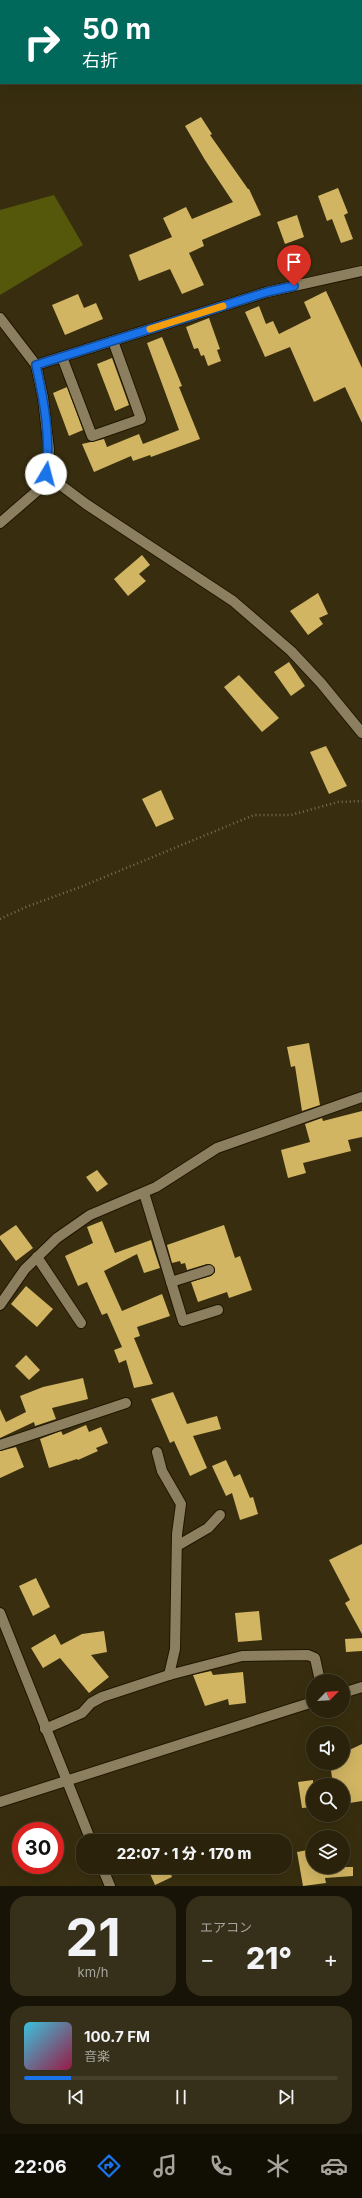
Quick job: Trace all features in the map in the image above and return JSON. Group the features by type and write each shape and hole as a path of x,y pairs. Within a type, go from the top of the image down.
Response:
{"street":[{"path":"36,365 267,292 362,271"},
{"path":"0,318 36,365 43,398 49,450 46,474 37,490 0,524"},
{"path":"62,357 92,436 141,419 113,341"},
{"path":"46,474 86,504 238,605 291,651 321,683 362,733"},
{"path":"0,1305 16,1280 37,1257 57,1238 80,1221 156,1187 217,1148 362,1097"},
{"path":"144,1193 183,1321 218,1310"},
{"path":"37,1257 81,1323"},
{"path":"170,1282 209,1270"},
{"path":"0,1445 126,1404"},
{"path":"156,1452 162,1471 181,1504 176,1546 176,1649 169,1675"},
{"path":"176,1546 208,1528 220,1515"},
{"path":"0,1613 88,1834"},
{"path":"45,1729 82,1712 91,1703 102,1697 169,1675 242,1656 308,1655 315,1658 318,1674"},
{"path":"350,1691 362,1687"},
{"path":"0,1802 306,1704"},
{"path":"105,1874 110,1886"}],"path":[{"path":"0,920 26,907 83,886 254,815 291,815 338,802 362,801"}],"shaded area":[{"path":"54,195 83,245 0,295 0,210"}],"building":[{"path":"201,117 212,134 210,135 249,189 261,215 202,240 204,246 189,253 204,285 182,294 170,269 139,281 129,255 172,237 163,218 186,207 192,219 233,202 205,160 185,126"},
{"path":"338,188 348,213 344,215 353,239 341,243 332,219 327,221 318,196"},
{"path":"297,215 304,237 285,244 277,222"},
{"path":"326,291 362,368 362,423 345,387 314,402 290,347 265,357 245,312 259,306 266,324 273,321 279,334 311,318 304,302"},
{"path":"78,294 84,308 96,303 103,319 65,335 52,305"},
{"path":"209,318 220,349 217,350 221,361 208,366 204,355 201,356 198,348 194,349 186,327"},
{"path":"162,337 182,386 179,387 200,439 151,457 150,455 133,461 131,456 94,472 82,444 104,439 107,447 139,434 143,444 179,430 147,343"},
{"path":"112,358 129,405 115,411 97,364"},
{"path":"67,387 83,430 69,436 53,393"},
{"path":"142,555 150,565 139,574 146,581 128,596 114,579"},
{"path":"318,593 328,614 319,618 323,624 308,635 290,611"},
{"path":"289,662 305,686 291,696 274,672"},
{"path":"239,675 279,718 262,732 224,687"},
{"path":"326,746 347,786 329,794 310,752"},
{"path":"161,790 174,819 156,827 142,799"},
{"path":"309,1043 320,1105 302,1111 295,1066 291,1067 287,1047"},
{"path":"362,1111 362,1137 348,1140 351,1151 303,1163 306,1173 288,1178 281,1150 310,1142 305,1124 322,1118 323,1121"},
{"path":"97,1170 108,1184 97,1192 86,1177"},
{"path":"102,1221 115,1253 151,1240 160,1268 144,1273 137,1254 104,1271 122,1311 162,1294 170,1316 137,1327 140,1336 134,1338 153,1384 134,1388 126,1360 119,1363 114,1350 122,1347 107,1313 102,1315 87,1282 78,1286 65,1256 93,1243 87,1227"},
{"path":"16,1225 33,1248 16,1261 0,1239 0,1236"},
{"path":"224,1225 235,1258 240,1256 252,1290 229,1298 227,1292 198,1302 191,1282 211,1276 215,1272 215,1268 207,1264 187,1270 185,1263 181,1264 180,1261 172,1263 167,1245"},
{"path":"26,1286 53,1309 37,1327 11,1304"},
{"path":"26,1355 40,1370 29,1380 15,1366"},
{"path":"83,1378 88,1399 52,1408 56,1419 35,1426 34,1422 0,1438 0,1409 6,1422 26,1412 20,1396 43,1387"},
{"path":"173,1392 187,1424 217,1416 221,1429 193,1436 207,1468 190,1476 174,1441 170,1443 151,1399"},
{"path":"86,1425 89,1432 101,1427 108,1443 96,1448 98,1451 78,1460 77,1459 49,1468 40,1439 61,1431 63,1435"},
{"path":"16,1447 24,1467 0,1478 0,1451"},
{"path":"226,1460 234,1477 240,1474 250,1498 253,1497 258,1514 240,1520 232,1493 226,1496 212,1466"},
{"path":"362,1544 362,1634 345,1603 350,1600 329,1560"},
{"path":"36,1578 50,1607 33,1616 19,1586"},
{"path":"259,1611 262,1640 238,1642 235,1613"},
{"path":"104,1631 107,1652 91,1655 109,1677 89,1693 60,1658 43,1668 31,1648 55,1634 61,1645 82,1634"},
{"path":"362,1638 362,1651 346,1652 345,1639"},
{"path":"211,1671 213,1675 243,1672 246,1703 229,1705 228,1699 205,1706 193,1675"},
{"path":"362,1744 362,1801 350,1803 350,1778 332,1778 331,1770 350,1770 350,1750"},
{"path":"306,1781 306,1808 302,1808 298,1782"},
{"path":"306,1850 306,1874 350,1874 350,1867 353,1867 353,1876 325,1878 326,1883 303,1886 297,1852"},
{"path":"150,1874 171,1874 172,1877 155,1885"}],"slow traffic":[{"path":"150,329 223,306"}],"route":[{"path":"46,474 49,450 43,398 36,365 267,292 294,286"}]}
